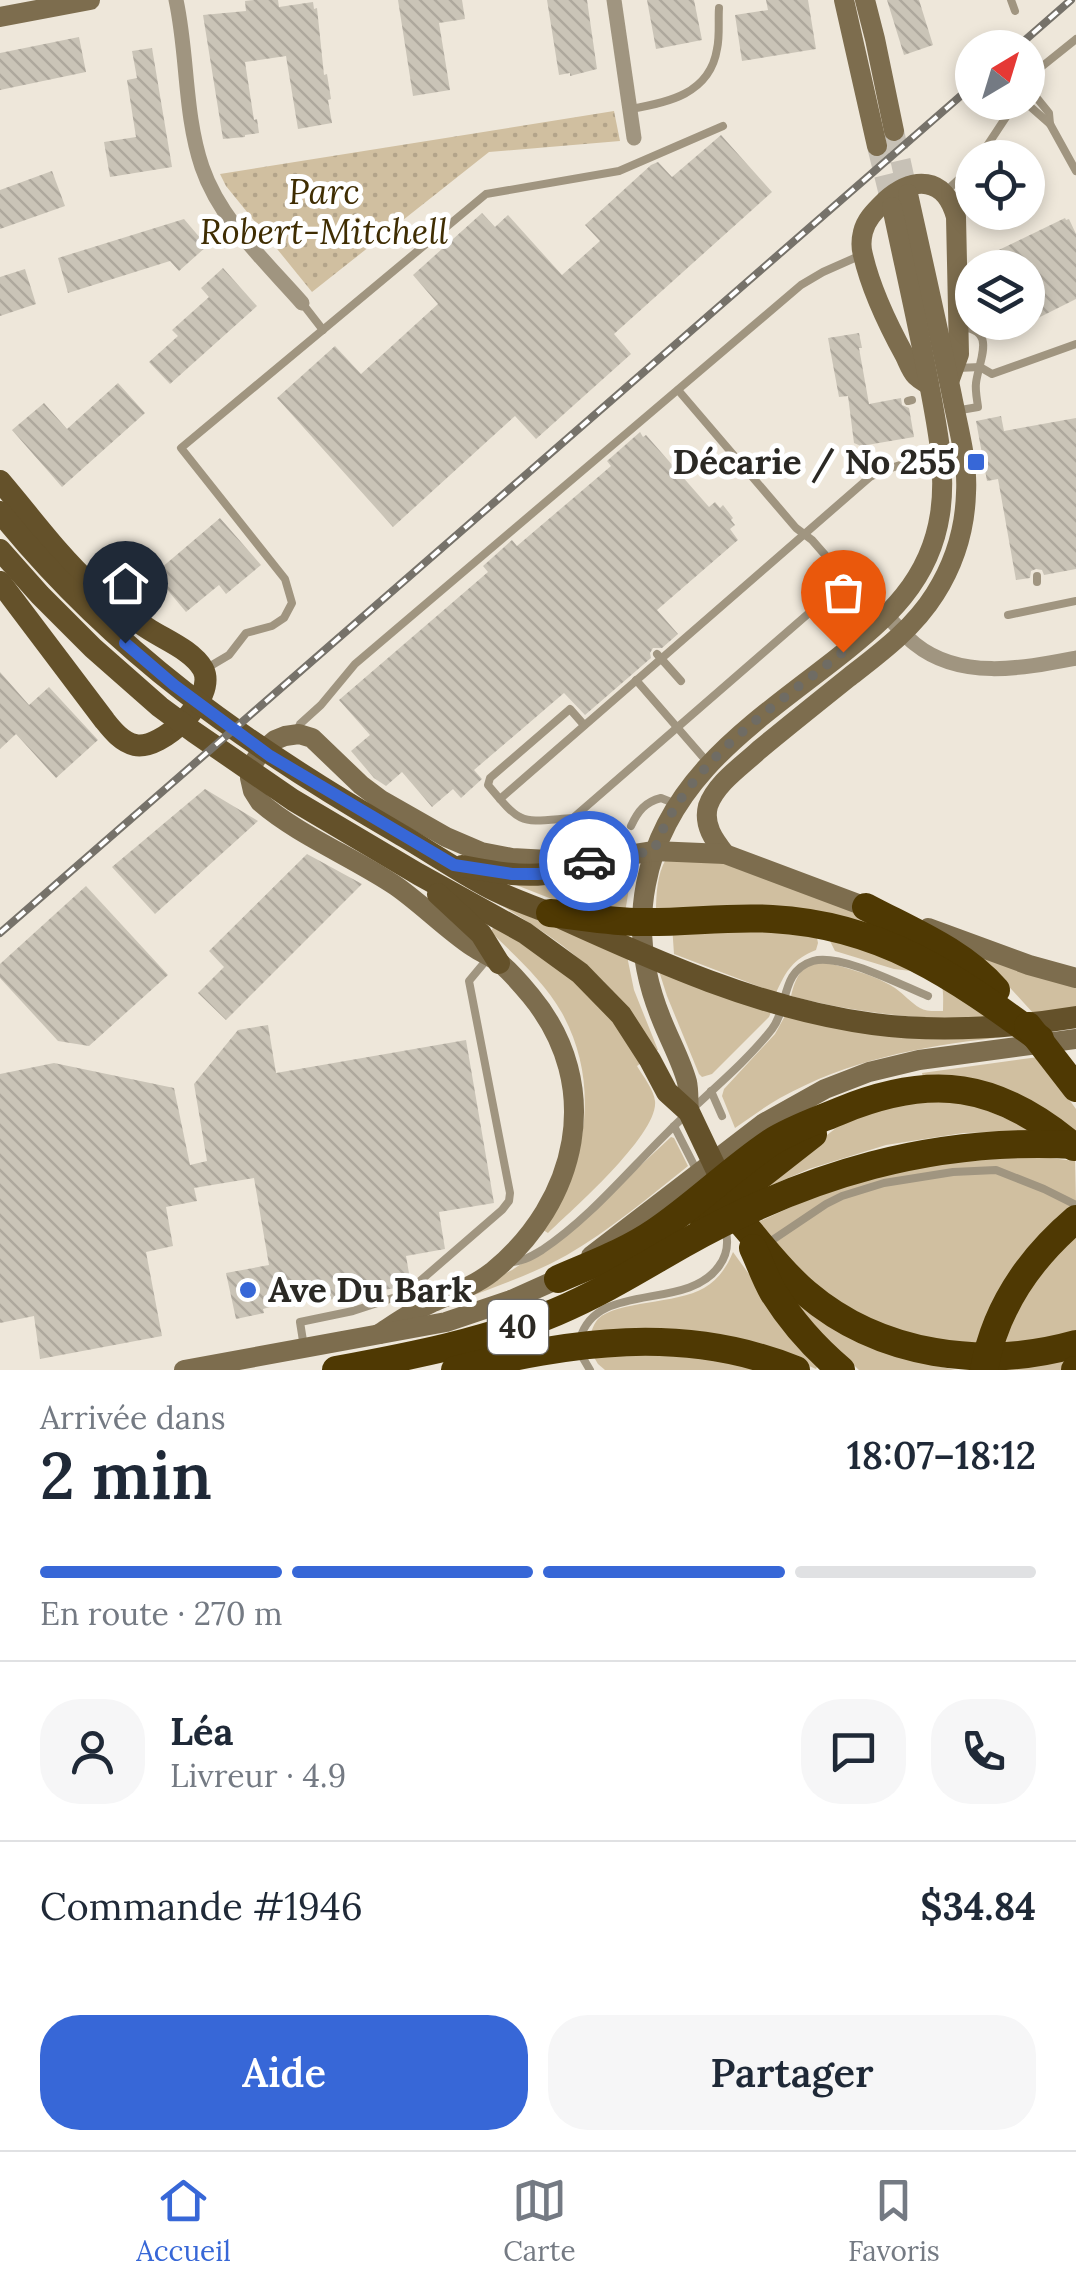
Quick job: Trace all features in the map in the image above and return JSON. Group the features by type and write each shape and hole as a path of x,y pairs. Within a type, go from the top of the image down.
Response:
{"highway":[{"path":"866,908 936,944 1064,1031 1076,1088"},
{"path":"550,913 620,933 670,922 752,918 825,926 876,940 928,963 976,992 1064,1031"},
{"path":"558,1280 643,1240 690,1193 750,1158 845,1109 882,1095 943,1088 974,1092 1034,1116 1076,1147"},
{"name":"40","path":"336,1370 451,1348 518,1328 609,1288 685,1244 800,1188 872,1164 961,1148 1076,1147"},
{"path":"685,1244 735,1196 750,1158"},
{"path":"984,1370 993,1336 1022,1277 1076,1219"},
{"path":"743,1224 758,1249 771,1290 810,1340 841,1370"},
{"path":"758,1249 823,1307 866,1332 908,1349 956,1359 994,1360 1076,1344"},
{"path":"455,1370 547,1350 660,1341 709,1345 796,1370"}],"main road":[{"path":"0,16 90,0"},
{"path":"844,0 877,146"},
{"path":"865,0 894,131"},
{"path":"725,854 707,822 709,805 720,787 923,612 951,565 962,527 966,476 954,411 906,195 908,186 890,197 868,220 863,245 896,340 916,376 945,377"},
{"path":"906,195 936,187 944,193 952,202 957,221 958,250"},
{"path":"682,1119 687,1084 654,1000 644,958 643,904 654,851 676,804 709,764 887,616 913,584 934,541 941,507 945,377 959,354 959,340"},
{"path":"0,480 88,583 120,610 187,653 205,679 194,709 152,744 142,746 118,736 0,582"},
{"path":"0,512 85,605 174,685 284,765 497,892 550,913"},
{"path":"0,550 73,628 160,707 248,771 418,874 525,932 580,973 620,1015 650,1060 743,1224"},
{"path":"378,1334 428,1304 479,1281 534,1230 557,1192 570,1154 574,1119 570,1077 558,1039 534,999 494,960 393,884 266,807 253,791 251,771 260,753 275,740 296,734 312,738 370,792 456,842 512,858 585,862"},
{"path":"454,865 538,874 654,851 725,854 866,908 1076,978"},
{"path":"418,874 481,934 494,960"},
{"path":"620,933 672,966 748,995 816,1014 910,1028 1064,1031"},
{"path":"750,1158 764,1122 825,1089 869,1072 920,1060 1005,1050 1064,1031"},
{"path":"184,1370 226,1367 460,1318 558,1280"}],"street":[{"path":"176,0 196,141 205,174 230,219 302,304"},
{"path":"614,0 634,138"},
{"path":"887,616 918,646 974,667 1010,669 1076,658"}],"lane":[{"path":"1011,0 1015,10"},
{"path":"630,109 677,98 704,80 718,49 719,8"},
{"path":"1045,64 1076,39"},
{"path":"1045,109 1050,124"},
{"path":"1045,120 1076,171"},
{"path":"205,679 246,632 272,626 284,618 292,603 285,580 181,448 486,194 619,171 723,126"},
{"path":"944,193 955,182"},
{"path":"296,734 300,724 355,664 800,285 863,245"},
{"path":"302,304 323,330"},
{"path":"954,411 978,407 976,386 983,340"},
{"path":"945,377 980,367 992,374 1076,344"},
{"path":"678,390 796,528 887,616"},
{"path":"500,799 659,656 875,474 940,456"},
{"path":"584,725 570,709 490,778 488,784 515,816 527,822 573,818 847,580"},
{"path":"1008,614 1076,601"},
{"path":"659,656 681,682"},
{"path":"636,680 709,764"},
{"path":"630,826 647,803 664,798 676,804"},
{"path":"823,959 825,926"},
{"path":"502,1263 528,1259 572,1227 711,1091 776,1024 794,972 823,959 855,967 928,996"},
{"path":"304,1348 300,1322 352,1312 406,1294 509,1201 469,981 494,960"},
{"path":"711,1091 722,1116"},
{"path":"590,1370 580,1354 579,1342 593,1317 622,1302 698,1285 711,1276 724,1258 726,1231 682,1119"},
{"path":"758,1249 842,1196 884,1182 938,1174 996,1170 1076,1205"}],"green space":[{"name":"Parc Robert-Mitchell","path":"614,111 620,141 489,152 312,292 220,174"},
{"path":"666,859 711,859 837,901 941,958 656,912 659,878"},
{"path":"633,863 625,913 567,905 496,877"},
{"path":"499,904 627,956 634,990 658,1050 610,988 585,963"},
{"path":"494,925 570,977 615,1023 641,1063 637,1066 655,1101 653,1115 629,1151 548,1233 543,1230 570,1179 579,1151 584,1124 582,1068 574,1040 555,1001 491,932"},
{"path":"672,925 816,933 818,943 816,950 791,967 776,993 674,954"},
{"path":"836,932 884,947 924,966 961,989 1001,1019 895,1015 791,996 805,968 828,963 884,982 922,1009 943,1011 942,986 936,974 894,969 835,951 830,941"},
{"path":"955,941 1076,982 1076,1007 1034,1014 1002,979"},
{"path":"658,968 772,1010 712,1074 702,1077"},
{"path":"786,1014 990,1033 995,1038 911,1051 832,1074 780,1098 735,1128 722,1096 724,1089 775,1034"},
{"path":"1038,1057 1076,1109 1076,1134 923,1077 922,1073"},
{"path":"902,1101 966,1102 1036,1131 963,1133 886,1145 809,1169 749,1195 840,1125"},
{"path":"671,1137 688,1166 644,1201 567,1255 466,1298 464,1295 512,1270 569,1232"},
{"path":"1034,1156 1075,1161 1076,1202 1026,1252 977,1348 904,1338 821,1291 758,1222 822,1193 919,1165"},
{"path":"1076,1234 1076,1370 994,1370 1000,1341 1035,1275"},
{"path":"733,1252 774,1309 820,1361 816,1369 789,1357 591,1333 598,1319 607,1313 704,1288 721,1273"},
{"path":"789,1294 899,1357 955,1370 859,1370 808,1321"},
{"path":"650,1348 771,1370 605,1370 592,1354"}],"building":[{"path":"278,0 279,7 313,2 314,9 317,8 332,123 298,129 286,56 245,62 259,133 223,139 203,15 246,11 245,1"},
{"path":"398,0 462,0 465,19 439,23 450,90 413,96"},
{"path":"547,0 587,0 597,69 559,75"},
{"path":"647,0 694,0 702,40 656,49"},
{"path":"766,0 808,0 816,49 742,61 735,15 768,10"},
{"path":"887,0 919,0 933,45 904,55"},
{"path":"79,37 86,72 0,90 0,53"},
{"path":"152,48 172,167 110,177 104,142 136,137 127,80 137,78 132,51"},
{"path":"721,135 772,192 614,334 631,354 536,439 515,416 393,527 277,398 335,346 361,374 438,304 413,275 482,213 495,227 508,215 562,275 600,241 585,225 651,165 658,162 672,177"},
{"path":"52,171 65,206 0,229 0,190"},
{"path":"1065,218 1076,234 1076,299 1045,314 1045,250 999,250"},
{"path":"184,219 207,246 179,271 170,261 68,293 58,258"},
{"path":"223,268 257,306 170,384 149,362 178,336 172,330 209,297 201,288"},
{"path":"25,269 36,304 0,316 0,277"},
{"path":"859,333 869,404 901,398 902,405 909,408 914,437 861,446 854,443 848,396 839,397 828,338"},
{"path":"118,383 145,413 62,487 12,430 44,403 67,429"},
{"path":"1001,416 1004,431 1076,418 1076,569 1044,575 1036,569 1031,571 1030,578 1016,580 998,479 987,481 976,421"},
{"path":"640,432 709,507 715,502 720,508 723,505 733,518 735,525 730,529 738,540 657,610 678,634 662,648 653,648 651,658 585,715 564,693 474,770 482,779 461,798 453,789 432,807 402,772 386,786 374,778 351,751 370,735 339,700 488,572 483,566 512,540 517,546 611,466 607,461"},
{"path":"220,518 261,565 226,594 219,585 186,612 154,574"},
{"path":"0,672 29,705 49,687 98,740 56,778 16,734 0,749"},
{"path":"205,789 258,821 155,914 112,867"},
{"path":"307,854 362,884 226,1020 198,993 224,967 209,951"},
{"path":"86,886 168,975 89,1046 58,1041 0,978 0,964"},
{"path":"268,1025 276,1073 466,1040 494,1203 439,1212 445,1249 406,1256 410,1279 401,1287 311,1303 308,1288 267,1295 270,1307 263,1309 264,1313 236,1319 226,1273 269,1265 254,1178 194,1188 197,1201 166,1207 173,1246 146,1252 162,1336 40,1359 34,1316 0,1323 0,1074 54,1063 174,1088 190,1165 207,1161 194,1084 238,1030"}],"tunnel":[{"path":"894,131 908,194"},
{"path":"877,146 892,207"}],"railway":[{"path":"1037,30 1071,0"},
{"path":"0,933 955,101"}],"way so far":[{"path":"589,861 654,851 676,804 702,770 843,652"}],"place":[{"name":"Décarie / No 255","path":"976,462"},
{"name":"Ave Du Bark","path":"248,1290"}],"route":[{"path":"125,643 174,685 270,756 454,865 538,874 589,861"}]}
